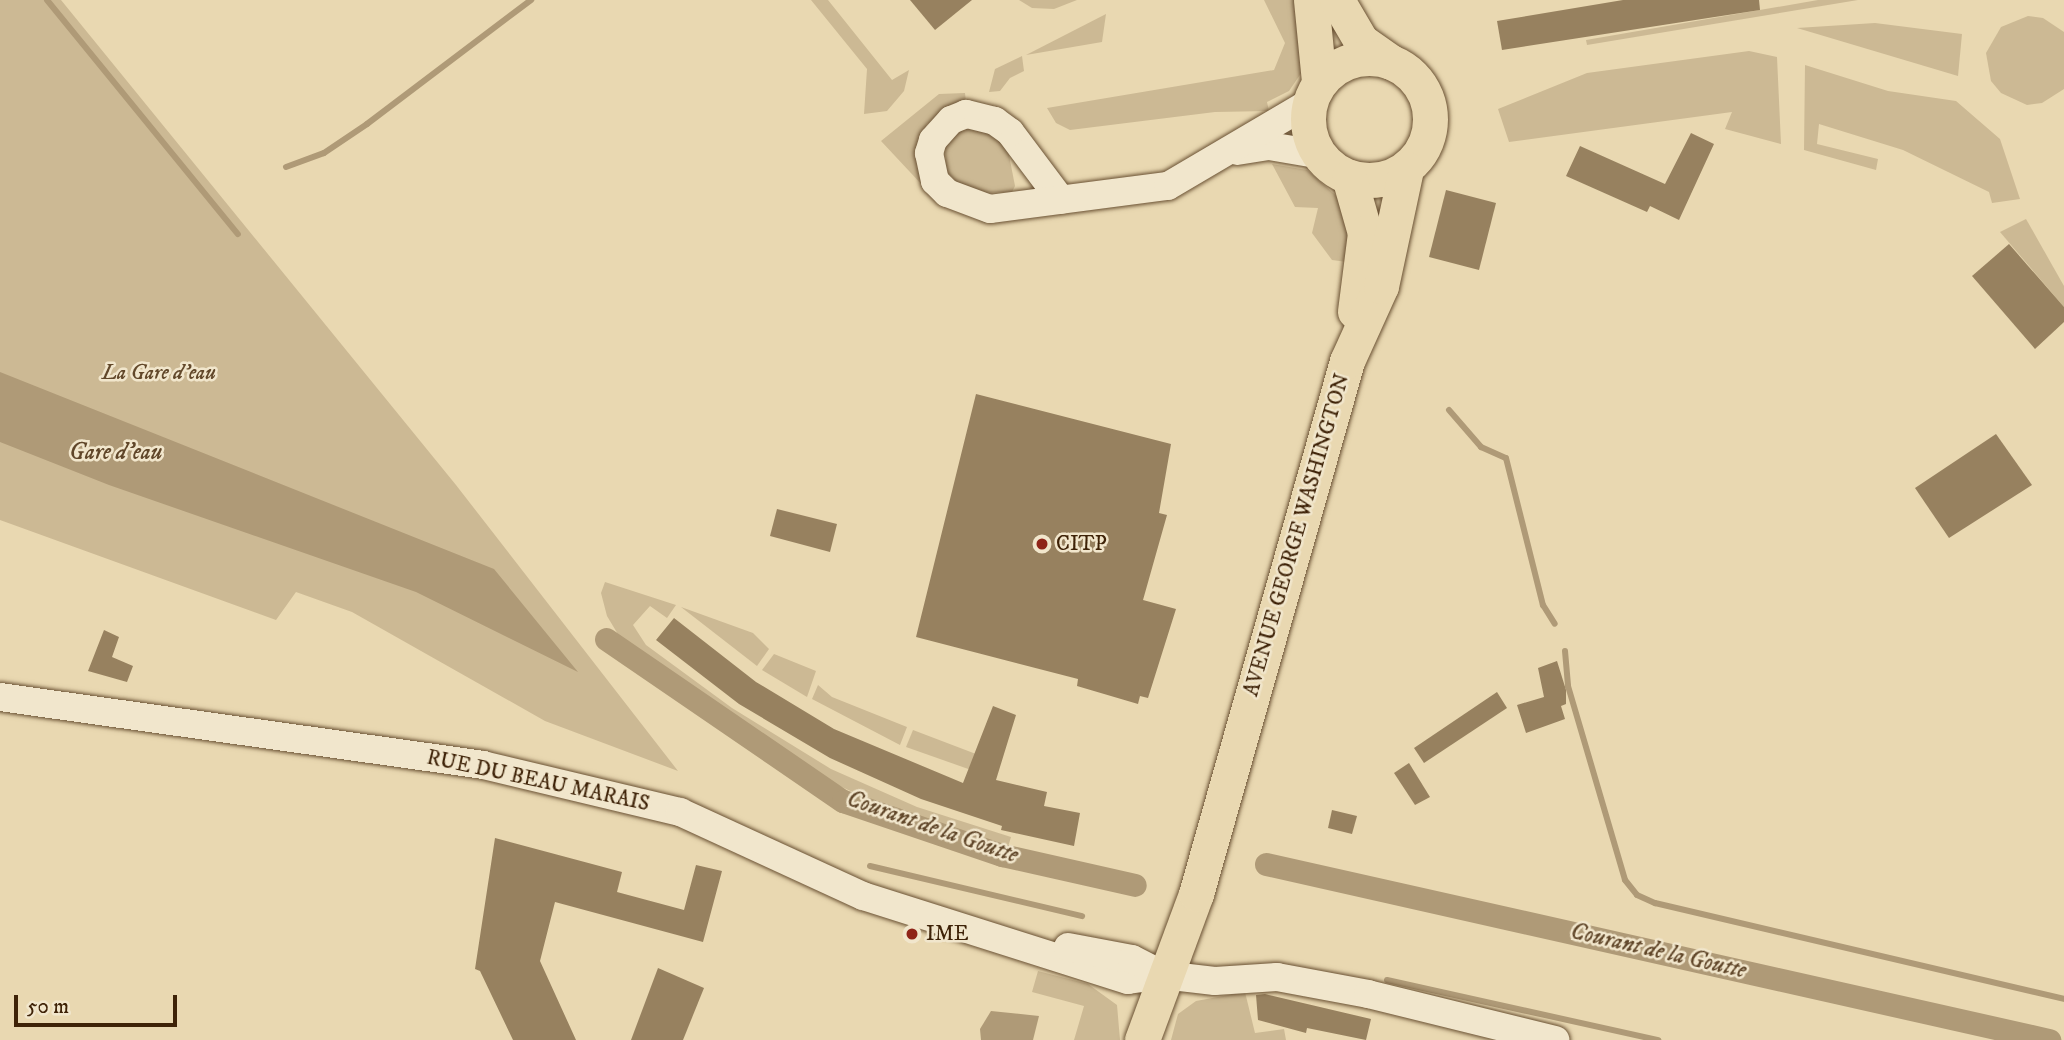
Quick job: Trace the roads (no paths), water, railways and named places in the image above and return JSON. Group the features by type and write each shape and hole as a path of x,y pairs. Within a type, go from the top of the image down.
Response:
{"main road":[{"path":"1311,0 1314,92 1307,120 1317,154 1349,177 1381,180 1406,169 1425,144 1428,104 1415,79 1361,41 1337,0"},
{"path":"1314,92 1352,60 1391,62"},
{"name":"AVENUE GEORGE WASHINGTON","path":"1142,1040 1163,975 1196,894 1348,361 1381,286 1406,169"},
{"name":"AVENUE GEORGE WASHINGTON","path":"1348,361 1364,233 1349,177"}],"street":[{"path":"1061,200 1010,132 995,121 966,114 951,120 933,141 929,153 935,181 947,193 970,204 990,209 1061,200 1168,186 1314,92"},
{"path":"1223,153 1269,146 1317,154"},
{"name":"RUE DU BEAU MARAIS","path":"0,697 484,765 680,813 863,896 1128,980 1163,975 1215,981 1277,977 1368,994 1555,1040"}],"water":[{"name":"Gare d'eau","path":"0,372 494,569 578,672 416,592 109,485 0,442"},
{"path":"991,1011 1039,1016 1033,1040 981,1040 980,1029"}],"waterway":[{"path":"47,0 238,234"},
{"path":"286,167 324,153 367,124 531,0"},
{"path":"1449,410 1481,447 1506,458 1543,605 1555,624"},
{"name":"Courant de la Goutte","path":"606,639 843,801 1002,855 1135,885"},
{"path":"1565,651 1568,686 1625,880 1637,895 1655,903 2064,999"},
{"name":"Courant de la Goutte","path":"1266,864 2049,1040"},
{"path":"870,866 1082,916"},
{"path":"1387,980 1658,1040"}],"place":[{"name":"CITP","path":"1042,544"},
{"name":"IME","path":"912,934"}],"park label":[{"name":"La Gare d'eau","path":"159,373"}]}
